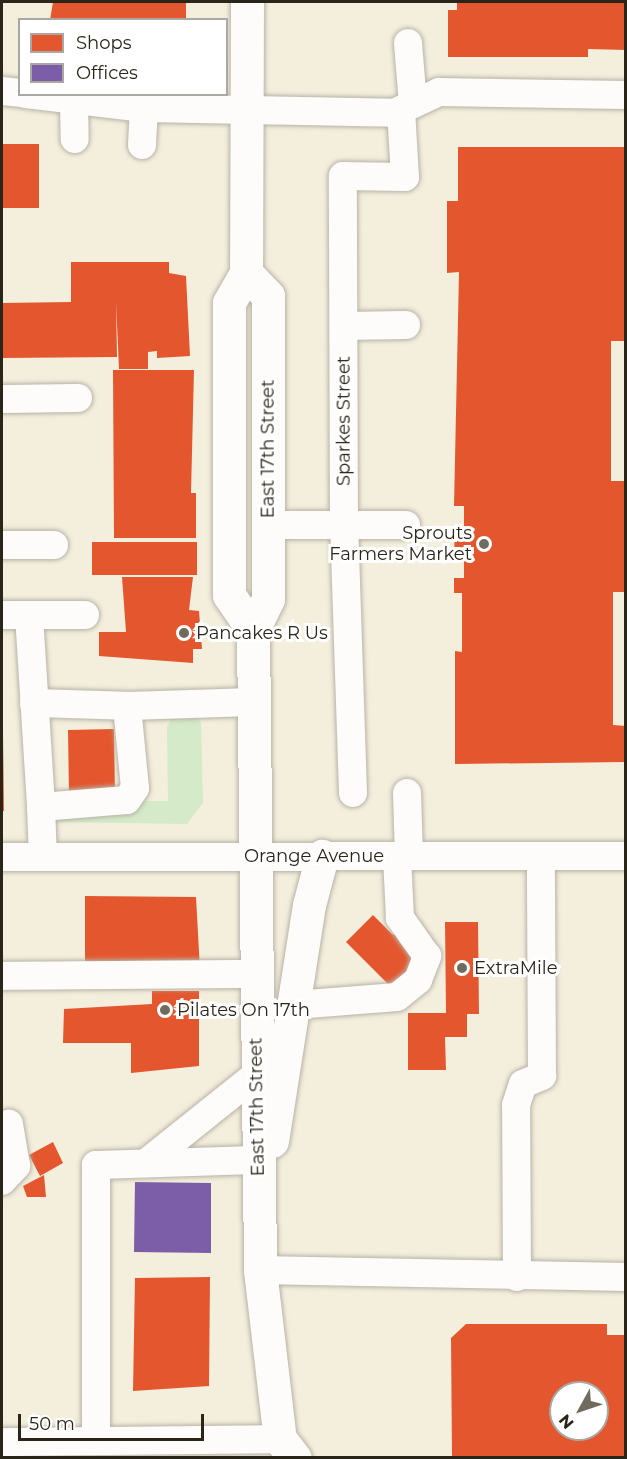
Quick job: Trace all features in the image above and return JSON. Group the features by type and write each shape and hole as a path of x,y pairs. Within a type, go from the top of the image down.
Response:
{"main road":[{"path":"247,2 246,273 229,303 229,595 253,630"},
{"name":"East 17th Street","path":"246,273 268,296 268,599 253,630 256,1075 260,1270 281,1452"},
{"path":"229,421 253,497 268,525"},
{"path":"259,1217 322,856"}],"street":[{"path":"407,107 408,43"},
{"path":"2,91 18,93"},
{"path":"42,96 144,108 407,107 439,92 626,95"},
{"path":"74,100 75,139"},
{"name":"Sparkes Street","path":"353,793 344,525 343,176 405,177 407,107"},
{"path":"142,145 144,108"},
{"path":"344,326 406,324"},
{"path":"2,399 78,398"},
{"path":"268,525 406,525"},
{"path":"2,545 54,545"},
{"path":"43,857 34,704 15,615 85,615"},
{"path":"34,704 127,706 254,702"},
{"path":"41,807 127,800 135,788 127,706"},
{"path":"295,1005 397,997 418,980 427,956 400,918 407,793"},
{"name":"Orange Avenue","path":"2,857 541,858 626,856"},
{"path":"517,1277 516,1104 523,1084 542,1076 541,858"},
{"path":"2,976 255,974"},
{"path":"146,1163 256,1075"},
{"path":"2,1181 16,1166 9,1124"},
{"path":"96,1441 96,1165 257,1160"},
{"path":"260,1270 517,1277 626,1277"},
{"path":"2,1442 96,1441 281,1452"}],"green space":[{"path":"173,715 196,715 201,723 203,803 187,824 59,822 63,801 168,801 167,727"}],"building: Shops":[{"path":"53,2 186,2 186,18 50,18"},
{"path":"457,2 626,2 626,50 588,49 588,57 448,57 448,10 457,10"},
{"path":"2,144 39,144 39,208 2,208"},
{"path":"458,147 626,147 626,341 611,341 611,481 626,481 626,592 613,592 613,725 626,726 626,762 455,764 455,651 462,652 462,593 454,593 454,578 464,578 464,558 454,558 455,526 464,526 464,506 454,506 459,272 447,273 447,201 458,201"},
{"path":"71,262 169,262 169,273 186,276 190,356 157,358 157,351 148,352 148,369 119,369 116,302 117,357 2,358 2,303 71,302"},
{"path":"113,370 194,370 191,493 196,493 196,538 114,538"},
{"path":"92,542 197,542 197,575 92,575"},
{"path":"122,577 193,577 189,610 199,611 202,649 193,649 193,663 99,656 99,632 126,632"},
{"path":"2,653 4,811 2,811"},
{"path":"114,729 115,794 69,795 68,730"},
{"path":"85,896 196,897 200,970 85,970"},
{"path":"373,915 393,935 399,929 406,936 399,942 422,964 395,991 346,942"},
{"name":"ExtraMile","path":"445,922 478,922 479,1014 467,1014 467,1037 445,1037 446,1070 408,1070 408,1013 446,1013"},
{"path":"152,991 199,991 199,1066 131,1073 131,1043 63,1043 64,1009 152,1004"},
{"path":"53,1142 63,1163 40,1176 29,1155"},
{"path":"44,1175 46,1197 27,1197 23,1186"},
{"path":"210,1277 209,1386 133,1391 135,1278"},
{"path":"466,1324 607,1324 607,1335 626,1335 626,1458 452,1458 451,1338"}],"building: Offices":[{"path":"135,1182 211,1183 211,1253 134,1252"}],"place":[{"name":"Sprouts Farmers Market","path":"484,544"},
{"name":"Pancakes R Us","path":"184,633"},
{"name":"ExtraMile","path":"462,968"},
{"name":"Pilates On 17th","path":"165,1010"}]}
